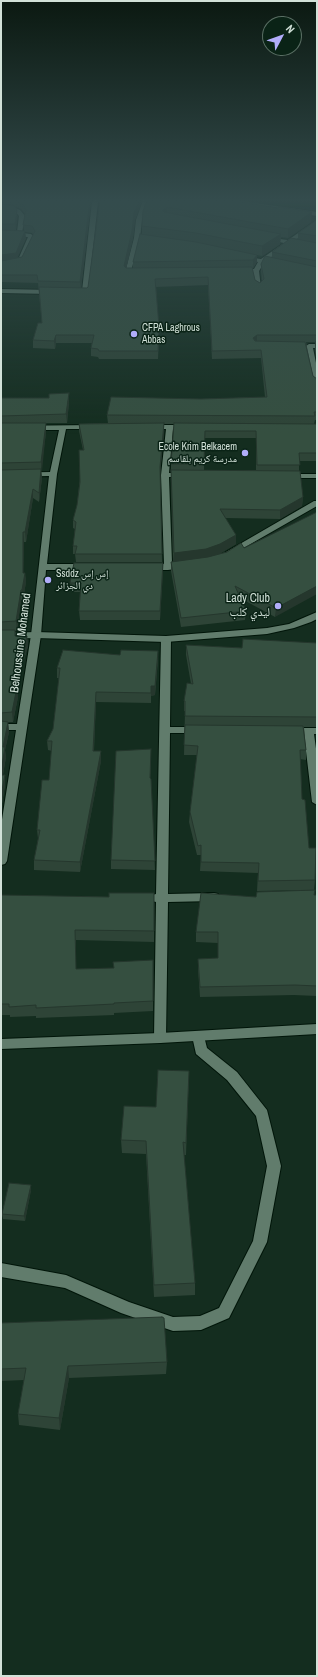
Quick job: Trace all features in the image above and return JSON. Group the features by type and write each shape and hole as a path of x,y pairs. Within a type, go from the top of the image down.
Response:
{"street":[{"path":"70,293 85,293 87,278"},
{"path":"257,278 259,287"},
{"path":"1,292 62,293"},
{"path":"317,346 306,346 317,384"},
{"path":"1,428 102,427"},
{"path":"140,427 194,427"},
{"path":"168,567 165,475 170,427"},
{"name":"Belhoussine Mohamed","path":"1,861 36,635 42,566 54,474 63,428"},
{"path":"1,475 54,474"},
{"path":"165,475 195,475"},
{"path":"279,476 317,476"},
{"path":"223,556 317,503"},
{"path":"137,567 168,567 192,564"},
{"path":"42,566 97,567"},
{"path":"1,636 36,635 166,639 267,630 292,626 317,615"},
{"path":"160,1038 166,639"},
{"path":"1,727 22,727"},
{"path":"165,730 210,730"},
{"path":"279,731 313,731 317,802"},
{"path":"147,898 224,897"},
{"path":"1,1044 160,1038 317,1029"},
{"path":"1,1270 66,1282 126,1308 173,1324 201,1323 224,1313 260,1242 274,1166 262,1114 232,1076 201,1050 198,1036"}],"building":[{"path":"38,278 80,278 80,282 38,281"},
{"path":"89,278 175,278 155,279 159,326 158,351 99,351 98,349 91,348 94,335 56,335 54,341 33,340 38,323 42,323 39,287 88,287"},
{"path":"208,278 255,278 260,283 264,278 317,278 317,335 257,335 253,338 255,341 305,342 313,376 317,379 317,412 314,412 315,416 107,415 111,397 201,399 267,397 261,350 212,351"},
{"path":"69,393 66,414 1,416 1,398 49,398 49,394"},
{"path":"1,423 46,423 41,462 1,463"},
{"path":"164,423 160,467 162,554 75,554 77,546 73,546 76,522 73,520 77,505 80,482 79,450 84,450 79,424"},
{"path":"174,423 316,424 317,453 299,453 300,465 257,465 256,431 205,431 204,464 171,464"},
{"path":"41,469 39,493 33,489 25,532 23,532 23,573 25,573 16,621 1,622 1,470"},
{"path":"171,470 300,471 303,497 280,510 220,509 236,535 220,544 206,549 174,553"},
{"path":"317,512 317,586 276,608 235,586 246,611 181,618 171,562 208,557 227,552 241,543 244,548"},
{"path":"74,563 163,563 160,611 79,611 81,583 70,583"},
{"path":"1,630 15,630 15,636 27,636 12,687 17,687 12,712 1,713"},
{"path":"243,639 317,643 317,717 185,716 184,701 187,683 193,684 186,645 242,648"},
{"path":"63,650 120,655 121,650 158,651 155,686 151,686 151,693 96,692 93,751 101,751 80,862 34,860 40,830 37,830 42,780 49,780 52,741 47,741 53,729 60,668 57,668"},
{"path":"1,721 8,722 3,747 5,747 1,771"},
{"path":"185,725 303,726 306,750 300,750 302,799 305,800 309,848 316,848 315,880 258,881 259,863 201,862 201,845 198,846 190,812 198,746 184,745"},
{"path":"151,749 150,778 155,861 111,860 116,751"},
{"path":"1,775 5,775 1,795"},
{"path":"315,890 314,895 317,895 317,986 200,987 198,959 218,958 218,932 196,932 201,893 256,897 257,892"},
{"path":"109,893 154,893 154,931 75,930 76,969 114,968 113,962 153,960 153,1001 36,1008 36,1005 9,1007 9,1004 1,1004 1,895 109,897"},
{"path":"158,1070 189,1071 186,1143 183,1142 195,1283 154,1285 146,1141 121,1140 124,1106 156,1107"},
{"path":"9,1183 31,1185 24,1216 2,1214"},
{"path":"164,1318 167,1362 68,1366 59,1418 18,1414 26,1368 1,1369 1,1323"}],"place":[{"name":"CFPA Laghrous Abbas","path":"134,334"},
{"name":"Ecole Krim Belkacem مدرسة كريم بلقاسم","path":"245,453"},
{"name":"Ssddz إس إس دي الجزائر","path":"48,580"},
{"name":"Lady Club ليدي كلب","path":"278,606"}]}
